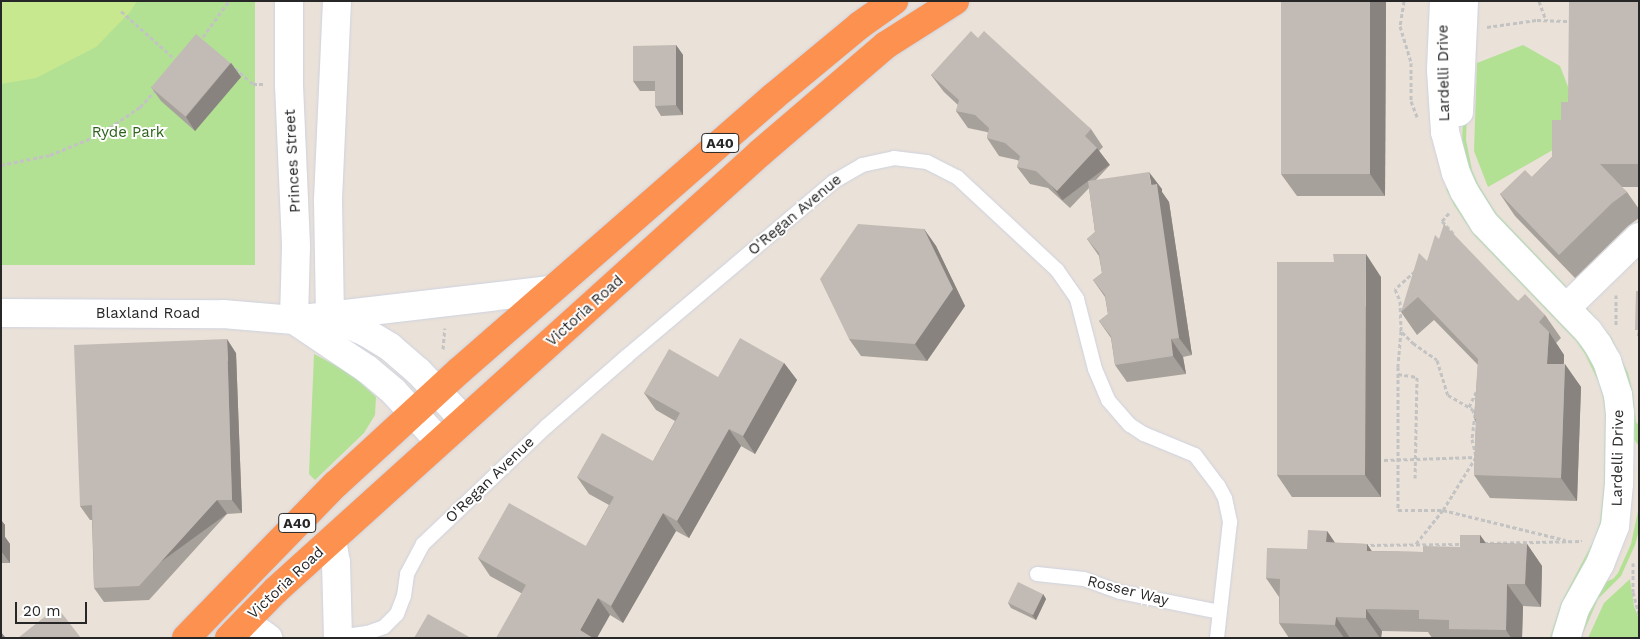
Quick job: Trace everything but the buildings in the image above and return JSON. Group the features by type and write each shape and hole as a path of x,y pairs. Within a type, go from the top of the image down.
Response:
{"highway":[{"name":"A40","path":"186,638 336,484 436,392 550,290 773,97 860,25 894,1"},
{"name":"Victoria Road","path":"230,637 276,590 462,419 752,160 886,45 955,1"}],"street":[{"name":"Princes Street","path":"289,1 289,85 296,247 294,320"},
{"path":"337,1 328,201 330,316 367,333 390,347 418,371 462,419"},
{"name":"Lardelli Drive","path":"1444,1 1441,70 1445,132 1456,173 1468,199 1484,223 1588,331 1607,361 1618,395 1620,414 1619,505 1615,526 1600,564 1575,609 1566,638"},
{"name":"Lardelli Drive","path":"1456,173 1464,1"},
{"path":"1566,308 1639,237"},
{"name":"Blaxland Road","path":"1,313 223,314 294,320 550,290"},
{"name":"Blaxland Road","path":"294,320 367,369 439,441"},
{"path":"332,540 336,562 337,638"},
{"path":"230,637 261,633 268,638"}],"lane":[{"name":"O'Regan Avenue","path":"337,638 368,634 384,627 397,614 404,596 408,574 423,544 547,426 626,357 833,182 862,165 894,158 928,162 957,177 1056,270 1077,299 1100,385 1108,400 1130,425 1144,434 1195,455 1218,485 1225,498 1230,522 1217,638"},
{"name":"Rosser Way","path":"1037,574 1084,579 1120,592 1219,612"}],"path":[{"path":"196,46 229,1"},
{"path":"1404,1 1400,26 1411,64 1411,101 1420,126"},
{"path":"1539,1 1546,20"},
{"path":"121,11 180,64 185,58"},
{"path":"1485,28 1546,20 1578,21"},
{"path":"201,40 209,46"},
{"path":"224,59 254,84 265,84"},
{"path":"1,165 50,154 99,135 140,106 160,85"},
{"path":"1448,240 1454,234 1442,221 1453,209"},
{"path":"1422,264 1396,289 1400,301 1402,331 1398,374 1398,510 1443,510 1565,540"},
{"path":"442,352 446,328"},
{"path":"1402,331 1413,343 1437,360 1448,395 1469,407 1475,414 1472,439 1476,458 1443,510 1415,545"},
{"path":"1398,374 1417,377 1415,478"},
{"path":"1469,407 1478,388"},
{"path":"1384,460 1483,457"},
{"path":"1479,543 1565,540 1590,542"},
{"path":"1360,545 1470,544"},
{"path":"1633,562 1633,592 1639,614"}],"green space":[{"name":"Ryde Park","path":"1,1 255,1 255,265 1,265"},
{"path":"1,1 137,1 130,12 96,47 36,78 1,84"},
{"path":"1467,37 1470,37 1466,140 1472,170 1478,184 1496,213 1566,286 1564,289 1493,215 1474,186 1464,156 1462,141"},
{"path":"1523,45 1560,66 1577,110 1558,147 1488,187 1474,151 1477,63"},
{"path":"1450,188 1588,351 1602,382 1609,414 1604,523 1554,638 1550,638 1561,603 1594,540 1600,522 1604,484 1605,414 1603,398 1599,383 1585,354 1576,341 1473,234 1446,189"},
{"path":"1586,307 1611,337 1628,373 1633,393 1636,422 1639,426 1639,446 1632,437 1584,309"},
{"path":"314,354 350,373 376,397 375,415 364,433 315,480 309,474"},
{"path":"1639,470 1639,530 1635,545 1621,576 1598,599 1581,638 1577,638 1602,583 1613,579 1618,573 1631,544 1638,511"},
{"path":"1630,579 1634,606 1639,619 1639,638 1588,638 1604,603"}]}
